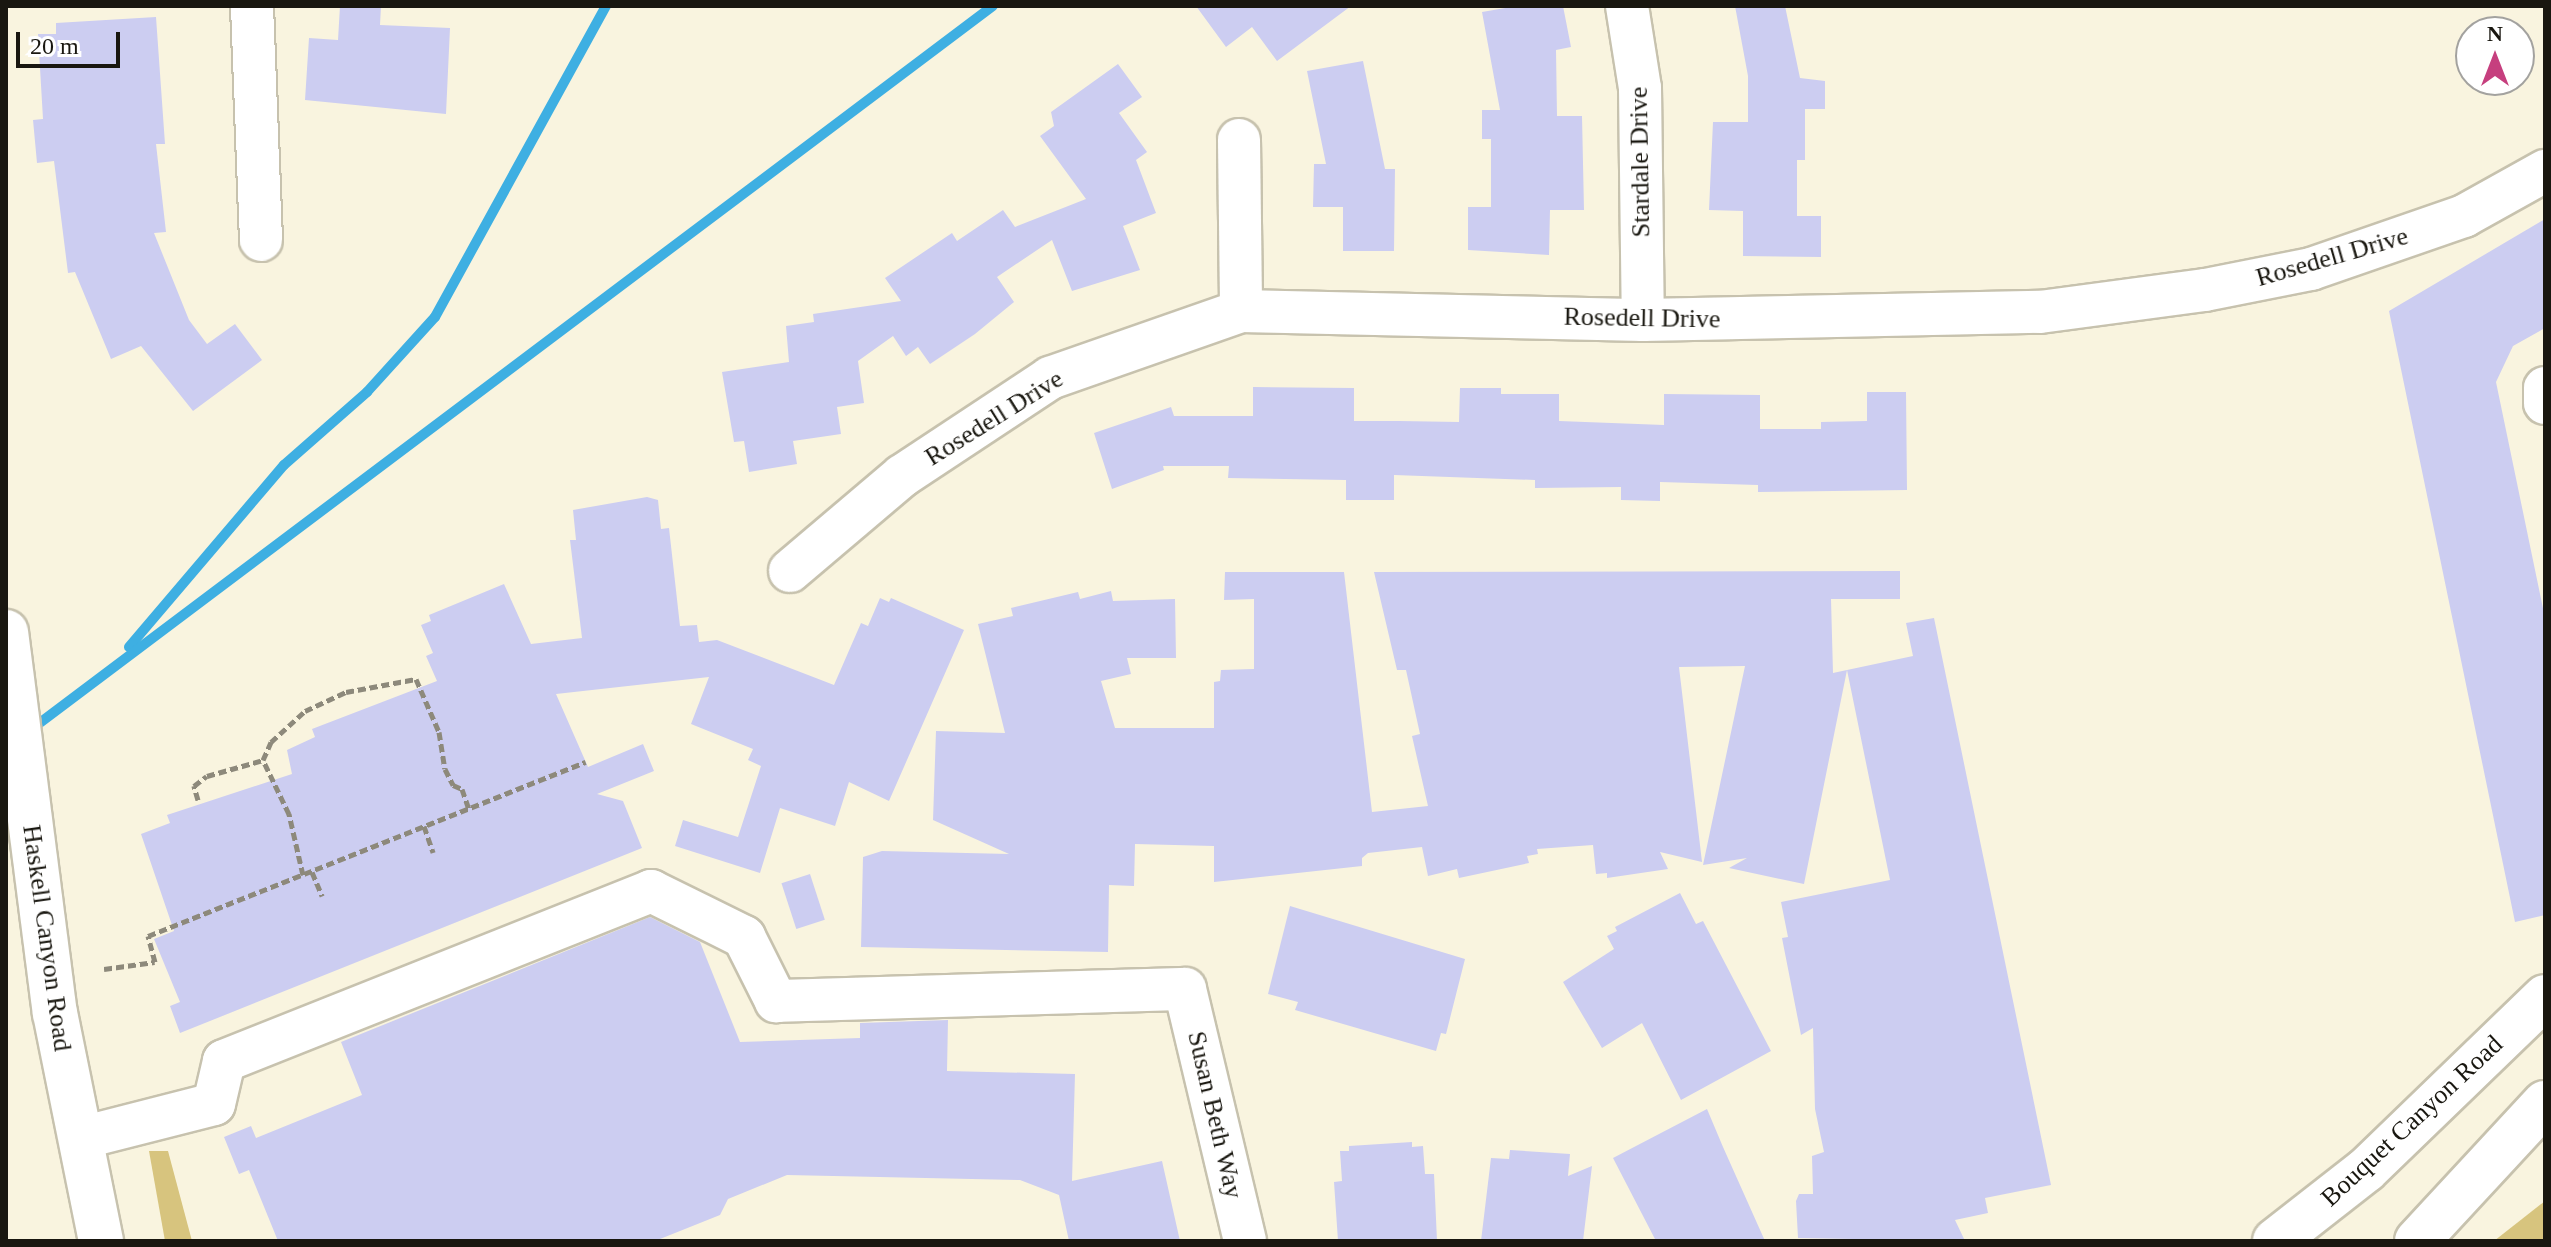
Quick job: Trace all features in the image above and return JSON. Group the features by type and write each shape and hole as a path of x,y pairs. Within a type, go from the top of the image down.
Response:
{"main road":[{"name":"Haskell Canyon Road","path":"6,632 55,1013 101,1241"},
{"name":"Bouquet Canyon Road","path":"2275,1241 2366,1170 2545,997"},
{"path":"2417,1241 2545,1103"}],"street":[{"path":"252,6 261,240"},
{"name":"Stardale Drive","path":"1627,6 1640,88 1643,320"},
{"path":"1239,140 1241,311"},
{"name":"Rosedell Drive","path":"790,571 902,476 1050,378 1241,311 1643,320 2040,312 2205,290 2311,269 2436,226 2542,181"},
{"path":"2545,388 2545,403"},
{"name":"Susan Beth Way","path":"81,1138 214,1104 224,1061 651,891 744,937 776,1001 1185,989 1245,1241"}],"path":[{"path":"303,875 289,814 263,760 271,742 305,711 346,692 416,679 425,688 439,732 445,769 469,809"},
{"path":"198,800 194,786 207,776 263,760"},
{"path":"104,969 155,962 148,936 586,762"},
{"path":"424,826 433,852"},
{"path":"312,872 322,896"}],"shaded area":[{"path":"149,1151 168,1151 192,1241 165,1241"},
{"path":"2545,1201 2545,1241 2494,1241"}],"building":[{"path":"340,6 381,6 380,25 450,28 446,114 305,100 309,38 338,40"},
{"path":"1196,6 1351,6 1277,61 1252,27 1226,47"},
{"path":"1517,6 1563,6 1571,47 1556,50 1557,116 1582,116 1584,210 1550,210 1549,255 1468,250 1468,207 1491,207 1491,139 1482,139 1482,110 1500,110 1482,12"},
{"path":"1735,6 1785,6 1800,78 1825,81 1825,109 1805,109 1805,160 1797,160 1797,216 1821,216 1821,257 1743,256 1743,211 1709,210 1713,122 1748,122 1748,76"},
{"path":"156,17 165,144 156,144 166,232 154,233 189,320 207,344 235,324 262,360 193,411 141,346 111,359 75,272 68,273 54,161 37,163 33,120 43,119 38,34 56,34 56,23"},
{"path":"1363,61 1385,169 1395,169 1394,251 1343,251 1343,207 1313,207 1314,164 1326,164 1307,71"},
{"path":"1118,64 1142,97 1119,113 1147,152 1136,160 1156,213 1123,226 1140,270 1072,291 1052,240 997,277 1014,302 975,334 930,364 918,347 906,356 893,336 858,361 864,403 837,407 841,434 793,441 797,464 749,472 744,441 734,442 722,372 789,362 786,326 814,322 813,314 901,301 885,278 952,233 957,241 1003,210 1015,227 1086,199 1040,136 1054,126 1051,112"},
{"path":"2545,219 2545,328 2513,346 2496,382 2545,618 2545,915 2515,922 2389,311"},
{"path":"1253,387 1354,388 1354,421 1459,422 1460,388 1501,388 1501,394 1559,394 1559,421 1664,425 1664,394 1760,395 1760,429 1821,429 1821,422 1867,421 1867,392 1906,392 1907,490 1758,492 1758,485 1660,482 1660,501 1621,500 1621,487 1535,488 1535,480 1394,475 1394,500 1346,500 1346,480 1228,478 1229,466 1163,466 1164,470 1112,489 1094,433 1171,407 1174,416 1253,416"},
{"path":"647,497 658,500 661,529 669,528 680,626 697,625 699,642 717,640 834,685 861,623 868,626 880,598 889,602 891,598 964,630 889,801 849,782 835,826 780,808 760,873 675,846 683,820 738,837 761,766 748,760 753,749 691,724 709,677 556,694 588,767 643,744 654,771 597,794 623,801 642,848 180,1033 170,1006 180,1002 154,939 174,931 141,834 170,823 167,815 292,774 287,750 315,737 312,729 437,681 426,656 433,653 421,625 431,621 429,615 504,584 531,644 582,638 570,540 576,540 573,510"},
{"path":"1900,571 1900,599 1831,599 1833,673 1847,670 1804,884 1729,868 1747,858 1703,865 1745,666 1679,667 1702,862 1660,852 1668,869 1607,878 1607,873 1596,874 1593,845 1537,849 1538,854 1527,856 1529,863 1459,878 1457,869 1428,876 1422,847 1368,853 1362,858 1362,866 1214,882 1214,846 1135,844 1134,886 1109,885 1108,952 861,947 863,857 882,851 1009,854 933,820 936,731 1005,733 978,624 1013,616 1011,608 1078,592 1080,599 1111,591 1113,601 1175,599 1176,658 1127,658 1131,674 1101,681 1115,728 1214,728 1214,682 1220,681 1221,670 1254,669 1254,599 1224,600 1225,572 1344,572 1372,812 1428,806 1412,736 1420,734 1406,670 1397,670 1374,572"},
{"path":"1934,618 2051,1185 1985,1198 1988,1213 1955,1220 1965,1241 1798,1238 1796,1201 1799,1194 1813,1194 1812,1156 1824,1152 1815,1109 1813,1028 1801,1035 1782,938 1788,937 1781,902 1890,880 1847,670 1913,656 1906,623"},
{"path":"810,874 825,920 796,929 781,883"},
{"path":"1680,893 1696,924 1703,921 1771,1051 1681,1100 1642,1023 1602,1048 1563,982 1614,949 1607,936 1617,931 1615,927"},
{"path":"1290,906 1465,959 1446,1034 1441,1033 1436,1051 1295,1010 1298,1002 1268,994"},
{"path":"650,917 700,942 740,1042 860,1038 860,1023 948,1020 947,1071 1075,1074 1072,1181 1162,1161 1180,1241 1069,1241 1059,1195 1020,1180 787,1175 728,1199 720,1215 655,1241 278,1241 249,1170 239,1174 224,1137 251,1126 256,1138 362,1095 341,1042"},
{"path":"1707,1109 1765,1241 1656,1241 1613,1158"},
{"path":"1412,1142 1412,1147 1423,1146 1425,1174 1434,1174 1437,1241 1338,1241 1334,1182 1342,1181 1340,1151 1349,1151 1349,1146"},
{"path":"1510,1150 1570,1154 1568,1176 1592,1166 1583,1241 1481,1241 1491,1158 1509,1159"}],"waterway":[{"path":"129,647 284,465 367,392 435,317 606,6"},
{"path":"29,731 993,6"}]}
